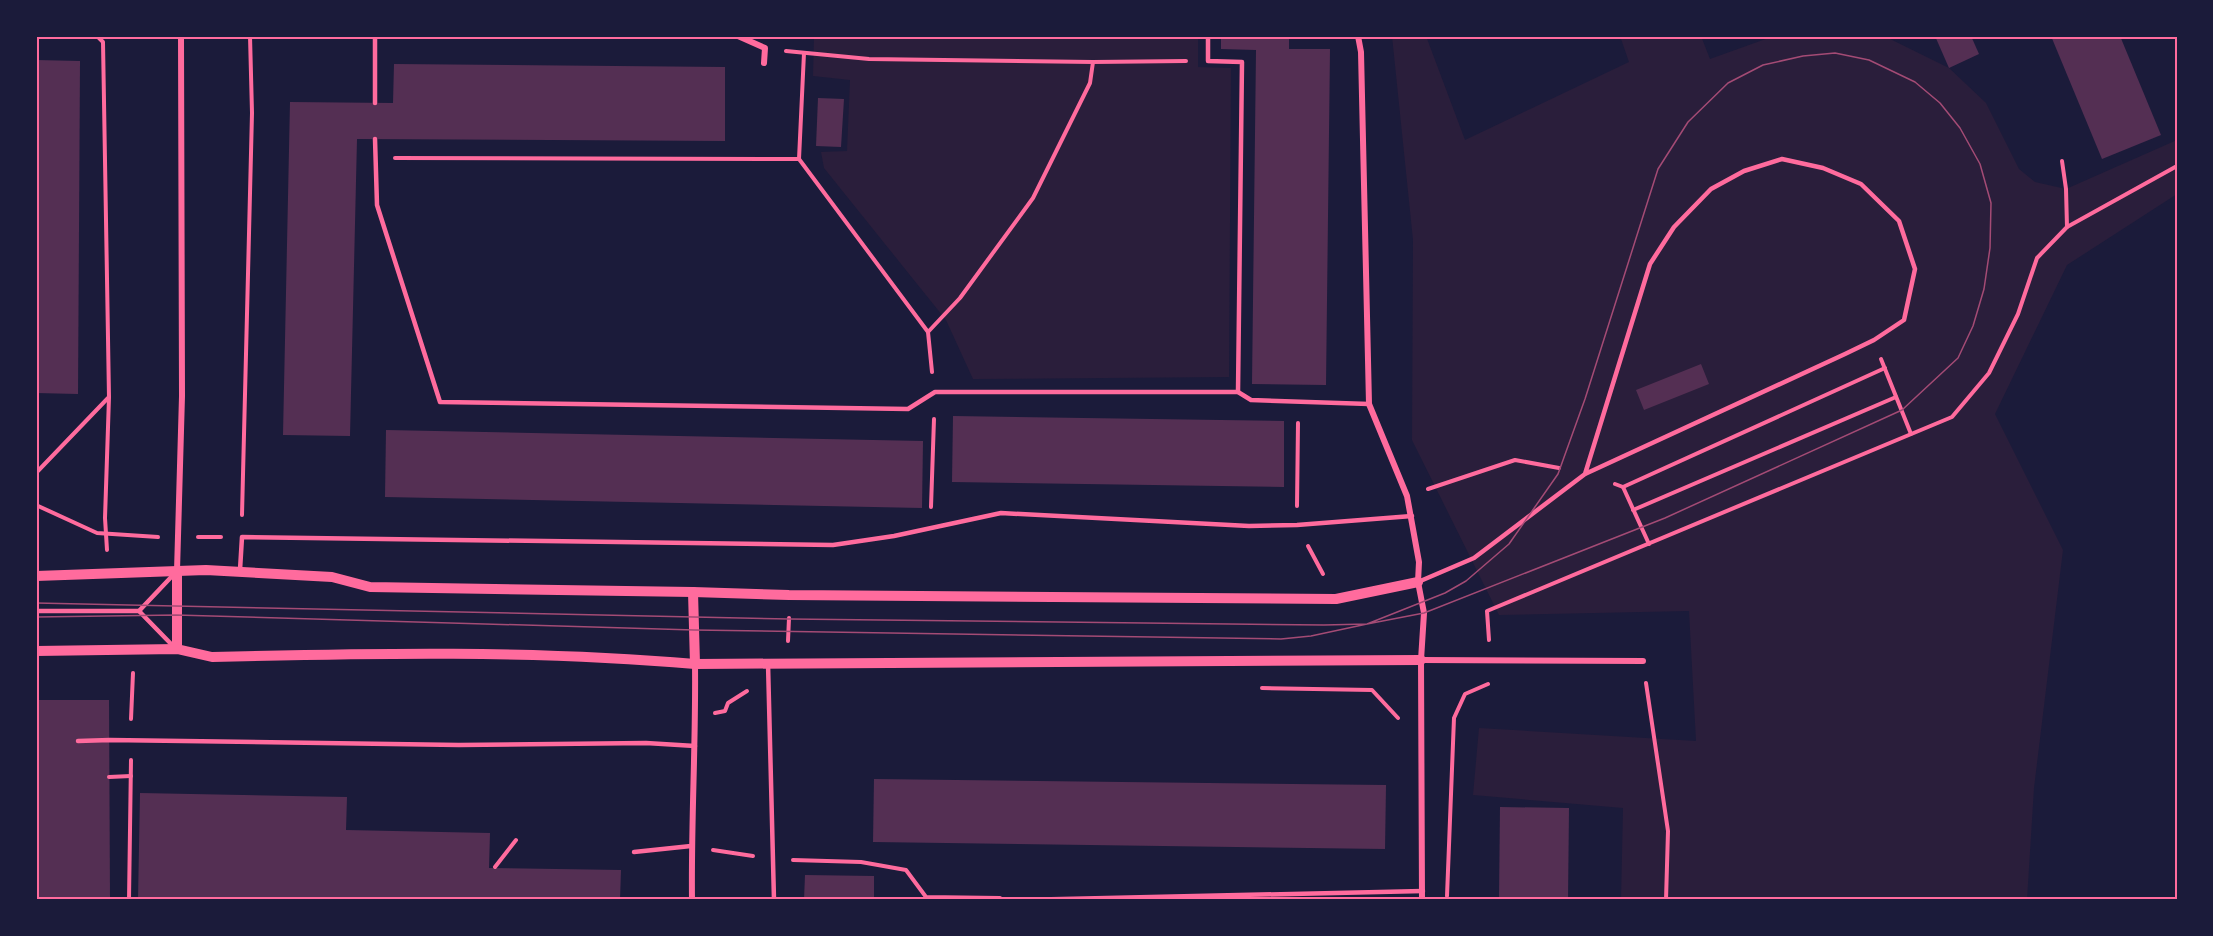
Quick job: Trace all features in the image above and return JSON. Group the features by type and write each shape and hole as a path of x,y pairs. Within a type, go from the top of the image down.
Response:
{"street":[{"path":"177,649 182,396 182,36"},
{"path":"738,36 765,48 764,63"},
{"path":"1358,36 1361,52 1369,404 1407,496 1419,562 1418,582 1424,613 1421,660 1422,900"},
{"path":"36,576 206,570 332,577 370,588 789,595 1336,599 1418,582"},
{"path":"692,900 691,846 696,716 693,592"},
{"path":"36,651 177,649 212,657 447,653 611,656 695,663 1643,661"}],"lane":[{"path":"375,36 375,103"},
{"path":"1208,36 1208,61 1242,62 1238,392"},
{"path":"375,139 377,205 440,402 908,409 934,392 1238,392 1251,400 1369,404"},
{"path":"1418,582 1474,558 1585,474 1874,340 1904,320 1915,269 1899,221 1861,184 1823,168 1782,159 1744,171 1711,189 1674,226 1650,264 1585,474"},
{"path":"240,571 242,537 833,545 894,536 1001,513 1249,526 1297,525 1412,516"},
{"path":"139,611 177,571"},
{"path":"36,611 139,611 177,649"},
{"path":"768,662 774,900"},
{"path":"78,741 459,745 646,743 695,746"},
{"path":"634,852 691,846"},
{"path":"1018,899 1423,891"}],"path":[{"path":"97,36 103,42 109,397 105,518 107,558"},
{"path":"36,505 97,533 179,538 242,537 242,454 252,113 250,36"},
{"path":"765,48 869,59 1208,61"},
{"path":"804,53 799,159 928,332 934,392 931,527"},
{"path":"928,332 960,298 1033,198 1090,83 1093,62"},
{"path":"375,158 799,159"},
{"path":"2062,161 2066,189 2067,227"},
{"path":"1447,900 1454,718 1465,694 1491,683 1487,611 1952,417 1989,373 2018,314 2037,258 2067,227 2177,166"},
{"path":"1874,340 1911,434"},
{"path":"1649,544 1623,487 1885,368"},
{"path":"36,473 109,397"},
{"path":"1634,510 1896,397"},
{"path":"1297,525 1298,401"},
{"path":"1407,496 1515,460"},
{"path":"131,726 134,674 132,651"},
{"path":"1643,661 1668,831 1666,900"},
{"path":"123,674 134,674"},
{"path":"696,716 725,711 728,703 759,683 768,684"},
{"path":"1261,688 1372,690 1400,720"},
{"path":"129,900 131,756"},
{"path":"110,777 131,776"},
{"path":"495,867 516,840"},
{"path":"691,846 773,860 861,862 906,870 926,897 1018,899"}],"shaded area":[{"path":"814,36 1198,36 1198,67 1231,68 1229,377 973,379 946,320 824,168 821,152 847,151 850,80 813,76"},
{"path":"1392,36 1426,36 1465,140 1629,62 1620,36 1701,36 1710,59 1774,36 1884,36 1949,68 1986,103 2019,169 2035,182 2066,189 2177,140 2177,194 2067,265 1995,414 2063,550 2034,788 2027,900 1621,900 1623,808 1473,795 1479,728 1696,741 1689,611 1499,615 1412,440 1413,240"}],"building":[{"path":"1221,36 1289,36 1289,49 1330,49 1326,385 1252,384 1256,50 1221,49"},
{"path":"1935,36 1971,36 1979,54 1949,68"},
{"path":"2051,36 2120,36 2161,135 2102,159"},
{"path":"36,60 80,61 78,394 36,393"},
{"path":"394,64 725,67 725,141 357,139 350,436 283,435 290,102 393,103"},
{"path":"818,98 844,99 841,147 816,146"},
{"path":"1701,364 1709,384 1644,410 1636,390"},
{"path":"953,416 1284,421 1284,487 952,482"},
{"path":"386,430 923,441 922,508 385,497"},
{"path":"36,700 109,700 110,900 36,900"},
{"path":"874,779 1386,785 1385,849 873,842"},
{"path":"140,793 347,797 346,830 490,833 489,868 621,870 620,900 138,900"},
{"path":"1500,807 1569,808 1568,900 1499,900"},
{"path":"805,875 874,876 874,900 804,900"}],"tram line":[{"path":"36,603 789,619 1324,625 1367,624 1424,613 1665,518 1902,410 1958,358 1973,326 1984,289 1990,248 1991,203 1980,164 1960,128 1940,103 1915,82 1869,60 1835,53 1803,56 1763,65 1728,83 1688,122 1658,169 1585,399 1558,474 1509,544 1466,581 1445,593 1367,624 1311,636 1281,639 694,630 176,615 36,617"}]}
